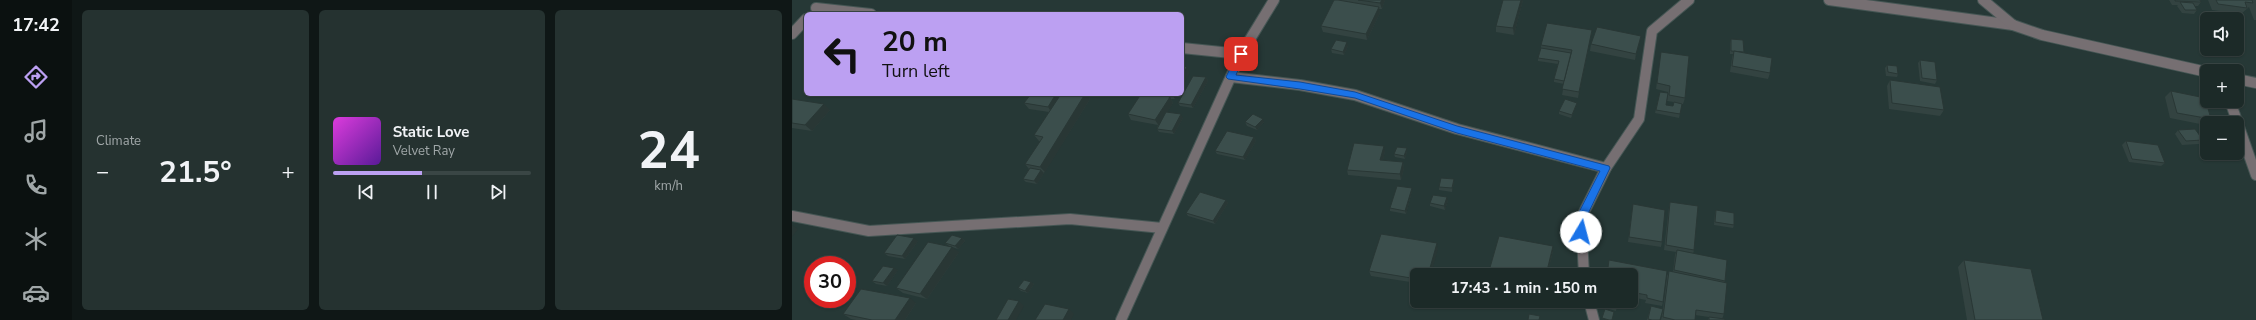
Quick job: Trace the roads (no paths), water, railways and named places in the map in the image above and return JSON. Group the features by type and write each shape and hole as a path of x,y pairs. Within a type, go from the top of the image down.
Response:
{"street":[{"path":"813,11 823,0"},
{"path":"1121,320 1241,54 1274,0"},
{"path":"1583,268 1581,218 1606,168 1640,119 1652,31 1689,0"},
{"path":"1829,0 2013,25 2068,42 2200,70"},
{"path":"1983,0 2013,25"},
{"path":"813,11 832,12"},
{"path":"792,34 804,21"},
{"path":"1184,48 1241,54"},
{"path":"1231,77 1300,85 1355,95 1457,129 1606,168"},
{"path":"2244,80 2256,83"},
{"path":"2232,108 2256,175"},
{"path":"792,216 869,231 1070,219 1162,228"},
{"path":"1591,308 1594,320"}]}
